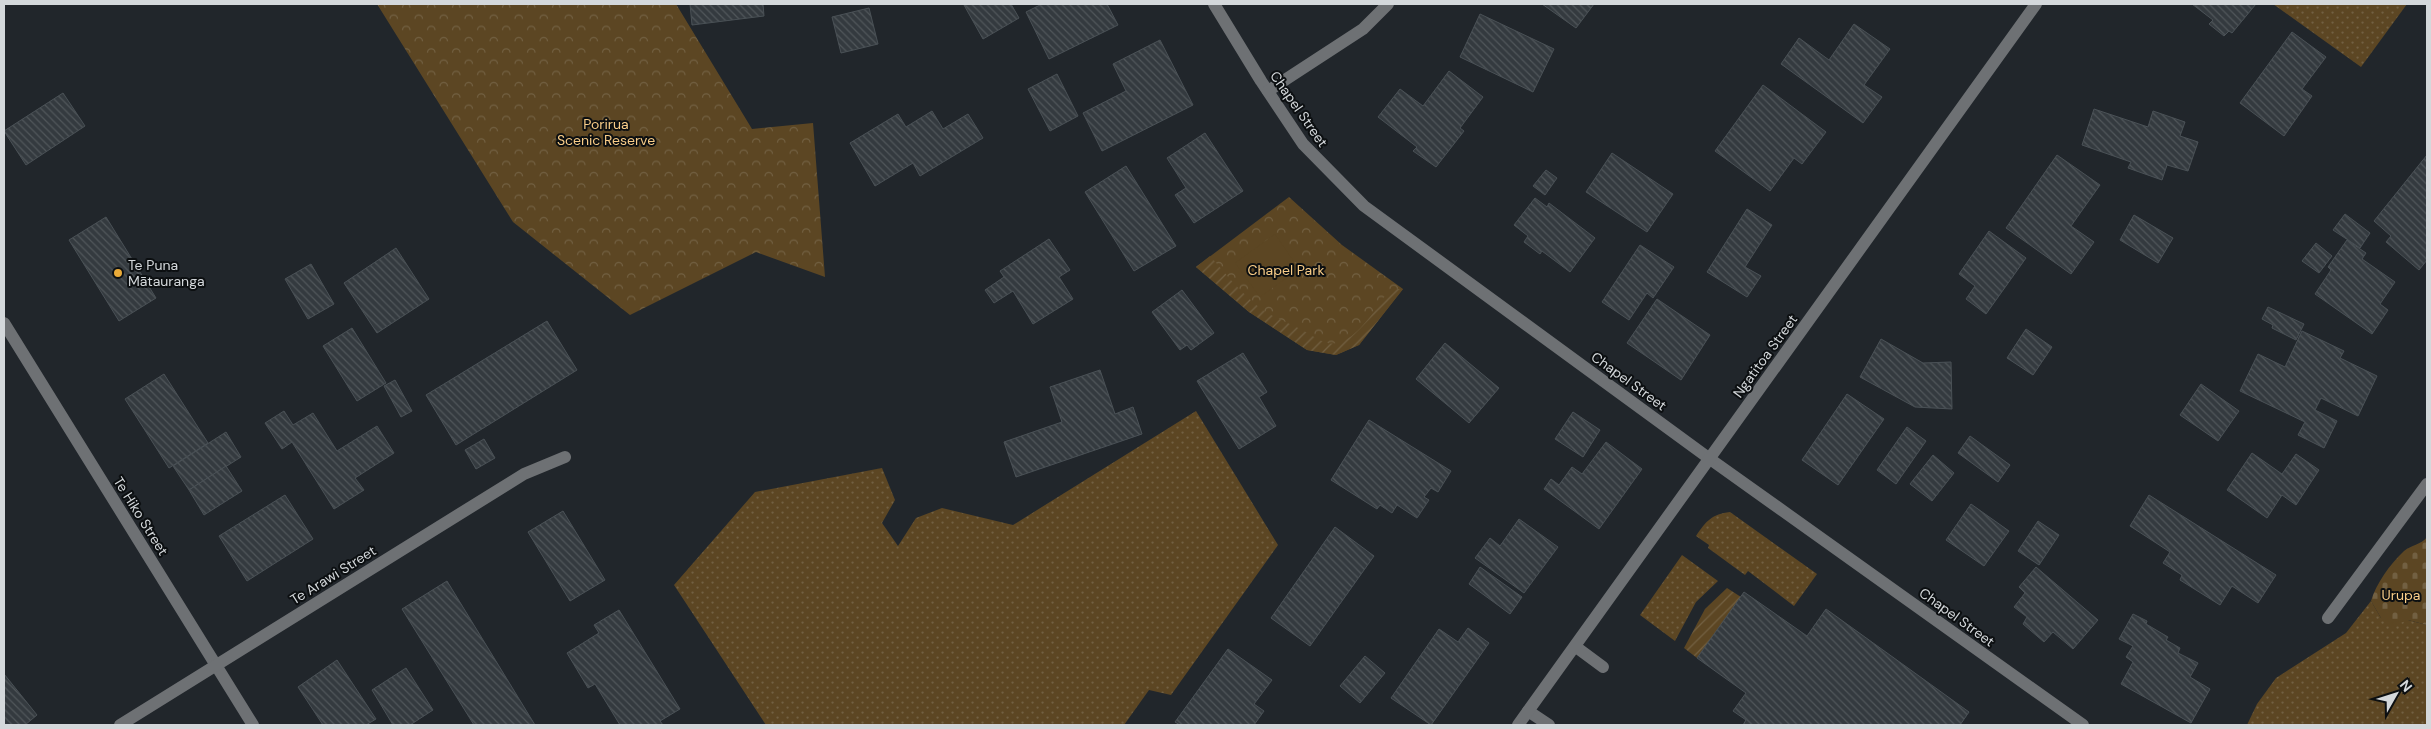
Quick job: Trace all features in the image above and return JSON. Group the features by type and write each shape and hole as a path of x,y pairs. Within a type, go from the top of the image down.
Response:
{"street":[{"name":"Chapel Street","path":"1214,4 1303,144 1339,184 1364,206 1710,459 2083,725"},
{"path":"1268,91 1363,29 1388,4"},
{"name":"Ngatitoa Street","path":"1518,725 1576,647 2036,4"},
{"name":"Te Hiko Street","path":"4,323 253,725"},
{"name":"Te Arawi Street","path":"120,725 524,474 565,457"},
{"path":"2328,618 2427,484"},
{"path":"1576,647 1603,667"},
{"path":"1528,711 1549,725"}],"green space":[{"name":"Porirua Scenic Reserve","path":"377,4 676,4 752,129 813,123 825,277 756,252 630,315 513,222"},
{"path":"2273,4 2407,4 2361,67"},
{"name":"Chapel Park","path":"1289,197 1342,245 1403,289 1359,345 1336,355 1307,350 1249,312 1196,267"},
{"path":"1275,234 1299,269 1260,297 1235,263"},
{"path":"1210,256 1240,290 1265,312 1319,340 1334,344 1345,340 1358,331 1390,289 1403,289 1359,345 1336,355 1307,350 1249,312 1196,267"},
{"path":"1196,411 1278,545 1171,695 1149,690 1124,725 766,725 674,585 755,492 882,468 895,500 882,523 898,546 916,518 942,508 1013,525"},
{"path":"1730,512 1817,574 1794,606 1748,571 1745,575 1708,548 1709,545 1696,536 1710,519 1718,514"},
{"name":"Urupa","path":"2427,537 2427,625 2408,620 2393,626 2381,618 2371,601 2373,595 2384,574 2399,556"},
{"path":"1682,555 1718,581 1696,602 1675,641 1640,615"},
{"path":"1727,588 1741,597 1697,658 1684,648 1705,609"},
{"path":"2371,601 2381,618 2408,620 2427,625 2427,725 2247,725 2257,704 2276,678 2346,633"}],"building":[{"path":"690,4 763,4 764,16 692,25"},
{"path":"1011,4 1019,18 983,39 964,5"},
{"path":"1042,4 1107,4 1118,25 1049,59 1026,12"},
{"path":"1542,4 1594,4 1576,28"},
{"path":"2192,4 2256,4 2232,33 2229,31 2224,36 2209,24 2213,20"},
{"path":"869,8 878,44 841,53 832,17"},
{"path":"1480,14 1554,49 1533,92 1460,57"},
{"path":"1854,24 1890,49 1864,85 1882,97 1863,123 1781,64 1799,38 1829,60"},
{"path":"2292,32 2326,57 2302,89 2312,96 2284,136 2240,103"},
{"path":"1160,40 1193,105 1102,151 1083,113 1126,91 1113,64"},
{"path":"1449,71 1483,97 1460,128 1464,131 1436,167 1413,151 1417,147 1378,117 1400,89 1423,106"},
{"path":"1057,74 1078,116 1050,131 1028,89"},
{"path":"1763,85 1826,132 1802,164 1794,158 1770,191 1715,151"},
{"path":"63,93 85,126 26,165 4,131"},
{"path":"2094,109 2148,127 2153,111 2185,122 2180,136 2198,142 2188,171 2167,165 2162,180 2128,168 2131,162 2082,145"},
{"path":"932,111 943,129 968,114 983,138 920,176 913,163 875,186 850,143 898,114 906,127"},
{"path":"1205,133 1243,191 1194,223 1175,195 1186,188 1167,158"},
{"path":"1612,153 1673,194 1647,232 1586,192"},
{"path":"2057,155 2100,185 2071,226 2094,242 2071,274 2006,228"},
{"path":"2427,155 2427,260 2419,270 2386,242 2391,236 2374,221"},
{"path":"1126,166 1176,246 1134,271 1085,192"},
{"path":"1546,170 1557,178 1545,195 1533,186"},
{"path":"1535,198 1547,207 1549,203 1595,238 1570,272 1542,251 1540,254 1524,242 1528,236 1514,225"},
{"path":"1747,209 1772,225 1745,267 1761,276 1747,297 1707,272"},
{"path":"2345,214 2370,233 2360,248 2333,230"},
{"path":"2134,215 2173,238 2158,263 2120,240"},
{"path":"106,217 156,298 119,321 69,240"},
{"path":"1989,231 2026,258 1986,314 1966,299 1975,286 1959,274"},
{"path":"1049,239 1070,270 1059,277 1073,299 1033,324 1013,291 994,303 985,290 1004,277 1000,271"},
{"path":"2347,240 2366,253 2362,259 2395,282 2380,304 2388,310 2372,334 2315,294 2331,270 2328,267"},
{"path":"2316,243 2332,256 2319,273 2302,261"},
{"path":"1640,245 1674,267 1653,298 1647,293 1629,320 1602,302"},
{"path":"396,248 429,299 377,333 344,283"},
{"path":"311,264 334,304 308,319 285,279"},
{"path":"1182,290 1214,333 1191,350 1187,345 1180,350 1152,312"},
{"path":"1657,299 1710,335 1681,380 1627,343"},
{"path":"2268,307 2304,324 2296,340 2272,328 2273,325 2262,319"},
{"path":"547,321 577,370 456,445 426,395"},
{"path":"352,328 386,383 357,401 323,346"},
{"path":"2026,329 2052,347 2033,375 2007,358"},
{"path":"2302,331 2344,351 2340,358 2377,376 2358,416 2321,398 2315,410 2337,421 2324,448 2298,435 2305,422 2240,391 2258,354 2285,367"},
{"path":"1881,339 1923,363 1951,362 1952,409 1915,407 1860,377"},
{"path":"1445,343 1499,388 1469,423 1416,379"},
{"path":"1243,353 1267,392 1259,397 1276,426 1239,449 1197,381"},
{"path":"1100,370 1115,414 1133,407 1142,434 1016,477 1004,442 1062,422 1050,387"},
{"path":"164,374 208,443 169,468 125,399"},
{"path":"395,380 412,411 401,417 384,386"},
{"path":"2201,384 2239,411 2218,441 2180,415"},
{"path":"1847,394 1884,419 1838,485 1802,460"},
{"path":"284,411 293,425 313,413 337,451 377,426 394,453 355,478 364,490 334,509 292,442 282,449 265,423"},
{"path":"1573,412 1600,430 1583,457 1555,439"},
{"path":"1369,420 1451,471 1438,492 1431,488 1424,497 1429,500 1417,518 1397,505 1392,513 1380,505 1377,509 1331,480"},
{"path":"1907,427 1926,441 1896,484 1877,470"},
{"path":"226,432 241,457 189,490 173,466"},
{"path":"1970,436 2010,465 1998,482 1958,453"},
{"path":"484,439 495,458 476,469 465,450"},
{"path":"1606,442 1642,469 1599,529 1544,489 1551,479 1559,485 1572,467 1582,474"},
{"path":"2252,453 2282,474 2296,454 2319,470 2296,505 2282,495 2267,518 2227,490"},
{"path":"1933,455 1954,473 1932,501 1910,484"},
{"path":"226,466 242,491 204,515 189,490"},
{"path":"285,495 313,539 247,581 219,536"},
{"path":"2149,495 2276,575 2258,603 2232,586 2220,605 2180,580 2182,575 2163,563 2170,552 2130,526"},
{"path":"1971,504 2009,531 1984,566 1946,540"},
{"path":"563,511 605,580 570,601 528,532"},
{"path":"1519,519 1558,547 1524,593 1475,558 1490,538 1500,546"},
{"path":"2038,521 2059,535 2039,565 2018,551"},
{"path":"1335,527 1374,556 1310,646 1271,618"},
{"path":"1480,567 1522,597 1510,614 1469,584"},
{"path":"2036,567 2098,620 2073,649 2053,632 2044,642 2023,624 2027,617 2014,607 2025,593 2019,587"},
{"path":"447,581 535,725 474,725 402,609"},
{"path":"1744,592 1807,636 1826,609 1969,712 1960,725 1743,725 1746,720 1733,711 1746,693 1697,658"},
{"path":"619,610 680,709 660,721 663,725 620,725 595,684 588,688 567,653 599,633 594,625"},
{"path":"2133,614 2147,621 2146,624 2168,637 2166,640 2180,648 2178,653 2198,663 2190,677 2210,689 2191,723 2121,684 2133,662 2126,657 2133,646 2119,639"},
{"path":"1468,628 1489,643 1431,725 1391,698 1439,629 1458,642"},
{"path":"1228,649 1272,680 1254,704 1264,711 1254,725 1180,725 1175,722"},
{"path":"1365,656 1385,673 1360,703 1340,686"},
{"path":"337,660 376,719 366,725 323,725 298,687"},
{"path":"406,668 433,710 410,725 393,725 372,690"},
{"path":"4,674 37,715 25,725 4,725"}],"place":[{"name":"Te Puna Mātauranga","path":"118,273"}]}
